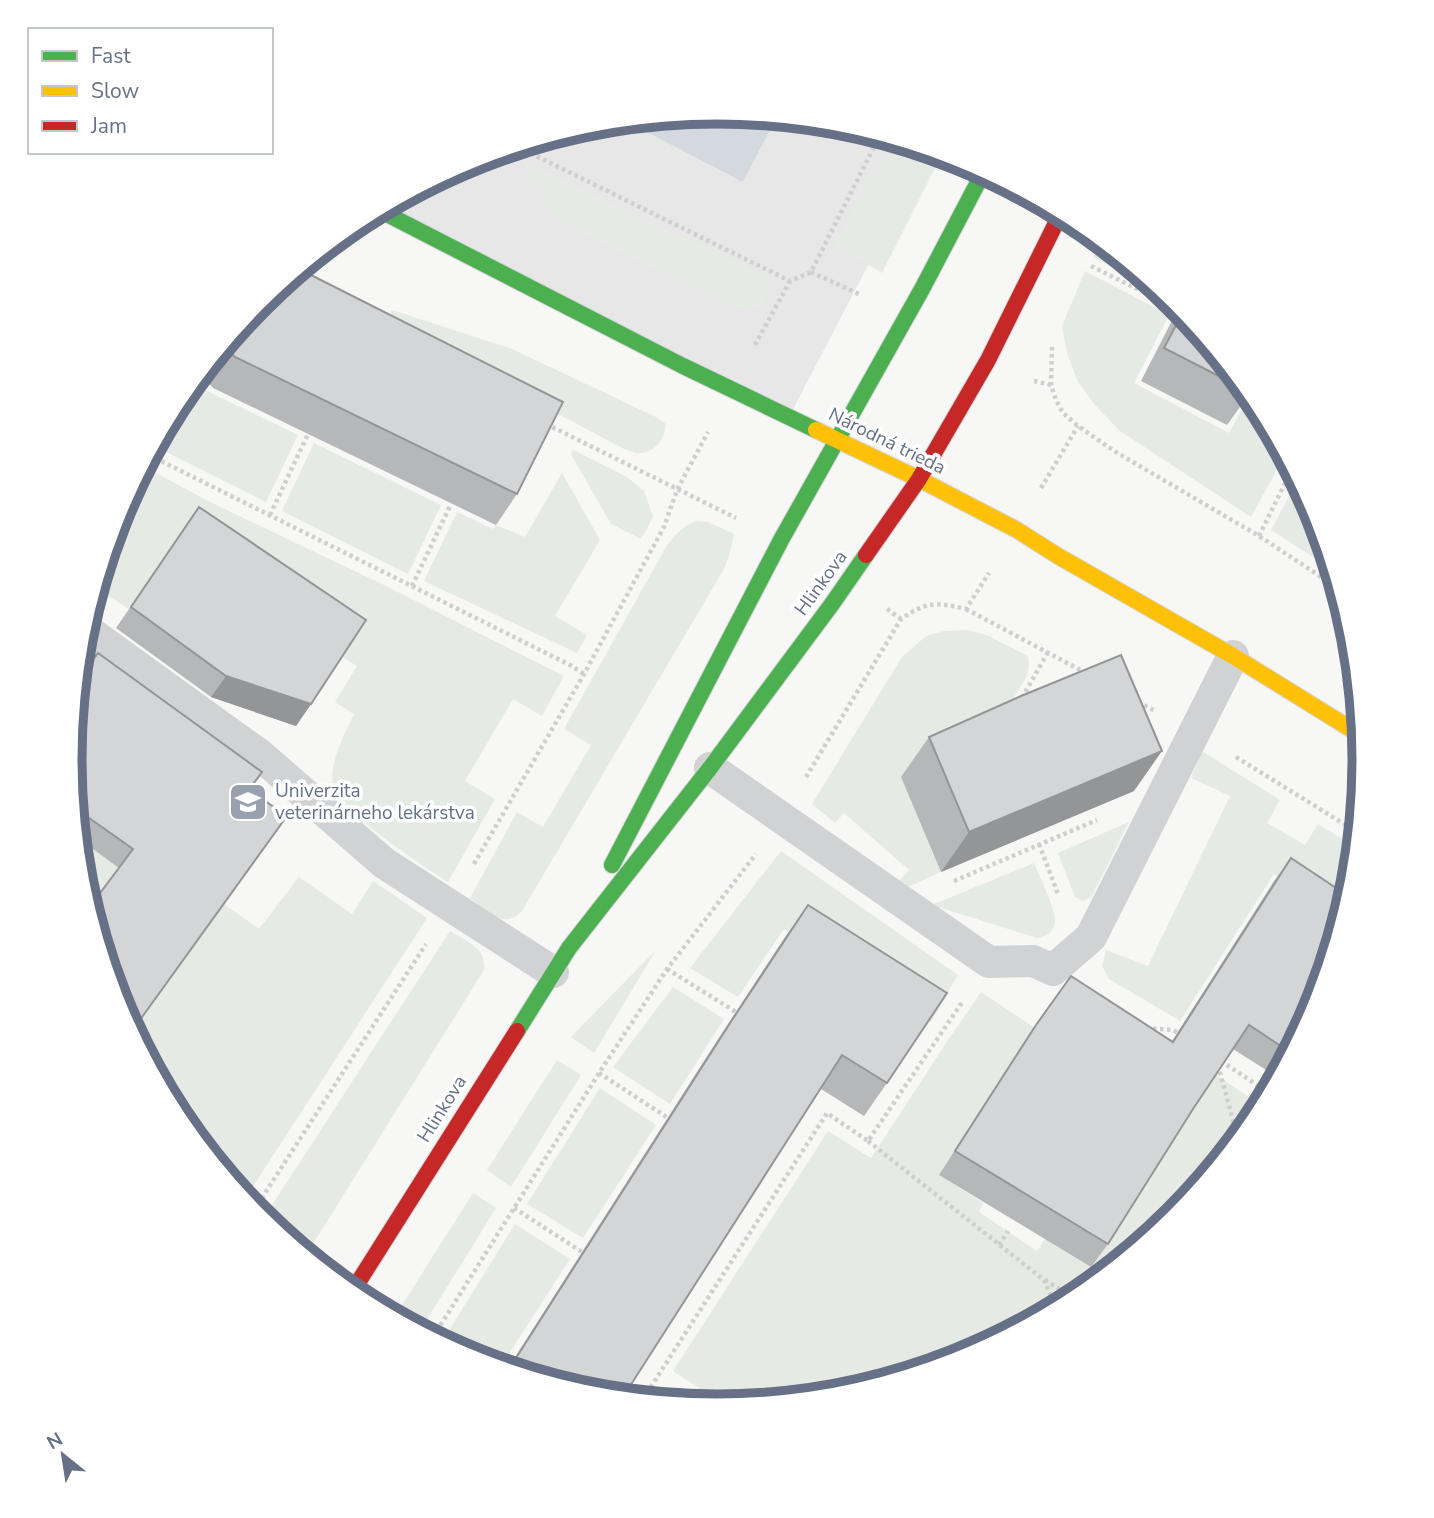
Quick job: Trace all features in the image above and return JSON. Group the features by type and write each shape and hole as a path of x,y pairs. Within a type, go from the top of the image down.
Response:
{"main road":[{"name":"Hlinkova","path":"358,1283 561,960 781,540 922,289 979,181"},
{"name":"Národná trieda","path":"390,215 659,354 919,479 1017,530 1233,656 1351,729"},
{"name":"Hlinkova","path":"561,960 710,768 849,581 919,479 988,360 1056,223"}],"lane":[{"path":"94,635 260,755 384,863 449,906 561,960"},
{"path":"710,768 989,962 1033,961 1053,970 1091,937 1233,656"}],"path":[{"path":"530,153 790,281 811,272 875,145"},
{"path":"1083,262 1150,295"},
{"path":"1053,345 1051,385 1063,412 1078,426 1114,451 1259,536 1325,580"},
{"path":"260,1200 449,906 584,674 664,527 677,490 540,421"},
{"path":"270,515 308,434"},
{"path":"158,459 584,674"},
{"path":"1259,536 1287,480"},
{"path":"412,586 451,504"},
{"path":"438,1329 667,969 781,819 901,619"},
{"path":"1016,709 1048,652"},
{"path":"903,903 1146,800 1152,814"},
{"path":"868,1142 989,962"},
{"path":"667,969 736,1012"},
{"path":"1142,1027 1173,1030 1184,1037"},
{"path":"1235,1126 1216,1058 1260,1087"},
{"path":"599,1073 668,1118"},
{"path":"649,1389 827,1113 1044,1280 1063,1291"},
{"path":"514,1208 582,1252"},
{"path":"999,1245 1008,1231"},
{"path":"1044,1280 1052,1298"}],"shaded area":[{"path":"717,124 800,130 841,136 923,159 789,417 389,216 436,190 513,158 593,136 634,130"},
{"path":"717,124 771,127 743,182 641,129"},
{"path":"886,148 937,164 882,273 835,246"},
{"path":"523,161 758,273 769,280 772,288 760,307 745,311 555,221"},
{"path":"1096,250 1127,275 1093,257"},
{"path":"1085,271 1169,315 1134,383 1229,433 1244,405 1279,465 1251,517 1120,431 1078,382 1067,353 1062,326"},
{"path":"392,310 512,349 656,417 665,423 664,435 658,445 648,451 636,453 624,449 386,323"},
{"path":"204,386 203,389 298,435 266,502 163,450"},
{"path":"314,443 441,505 408,574 282,511"},
{"path":"573,450 627,477 644,491 653,517 641,539 611,524 571,454"},
{"path":"152,471 564,676 542,716 513,699 465,781 495,799 448,882 365,823 338,796 333,786 335,759 354,714 335,702 357,666 341,656 129,609 104,593 131,516"},
{"path":"562,473 600,540 555,616 587,635 577,653 424,581 457,512 493,529 496,525 525,537"},
{"path":"1292,491 1320,561 1271,530"},
{"path":"696,521 708,522 734,534 724,569 522,911 515,917 501,919 470,898 517,812 543,827 591,745 564,729 666,547 679,531"},
{"path":"968,630 987,635 1028,656 1027,676 1003,715 901,777 941,872 908,887 900,880 909,870 844,813 835,823 812,804 902,657 926,636 944,631"},
{"path":"1202,751 1280,800 1267,823 1305,845 1318,824 1346,841 1333,911 1274,874 1180,1021 1109,979 1102,966 1106,950 1148,966 1230,796 1191,778"},
{"path":"1129,822 1091,898 1083,901 1075,897 1058,853"},
{"path":"89,846 120,868 98,898"},
{"path":"781,851 958,975 931,1022 784,929 738,997 690,968"},
{"path":"1034,863 1055,916 1053,928 1044,936 1037,938 932,905"},
{"path":"299,877 352,914 373,881 427,918 251,1190 189,1112 140,1022 224,904 259,929"},
{"path":"450,931 469,942 482,956 484,970 311,1247 269,1209"},
{"path":"656,950 594,1053 571,1037"},
{"path":"673,987 724,1019 670,1104 613,1067"},
{"path":"981,992 1035,1028 939,1175 983,1203 979,1212 1037,1251 1045,1239 1091,1267 1215,1074 1253,1100 1194,1178 1136,1236 1070,1287 998,1328 921,1360 841,1382 800,1388 707,1394 673,1371 828,1131 871,1158"},
{"path":"557,1060 581,1075 511,1187 487,1170"},
{"path":"600,1088 656,1125 583,1238 527,1204"},
{"path":"473,1193 496,1208 426,1321 402,1305"},
{"path":"515,1224 570,1259 506,1357 447,1333"}],"building":[{"path":"308,274 563,402 517,494 230,352 240,340"},
{"path":"1178,322 1226,380 1164,348"},
{"path":"199,507 366,620 311,704 226,676 131,607"},
{"path":"98,653 262,772 249,790 287,816 139,1021 116,963 97,897 133,849 85,815 82,759 90,664"},
{"path":"1121,655 1162,751 969,832 929,737"},
{"path":"1291,858 1338,890 1318,963 1282,1047 1249,1025 1108,1244 955,1151 1036,1025 1071,976 1173,1042"},
{"path":"808,905 947,993 887,1083 842,1055 629,1387 593,1382 514,1360"}],"traffic: fast":[{"path":"612,865 781,540 922,289 979,181"},
{"path":"390,215 683,366 816,430"},
{"path":"517,1031 569,948 710,768 866,555"}],"traffic: slow":[{"path":"816,430 1017,530 1233,656 1351,729"}],"traffic: jam":[{"path":"866,555 919,479 988,360 1056,223"},
{"path":"358,1283 517,1031"}],"place":[{"name":"Univerzita veterinárneho lekárstva","path":"248,802"}]}
